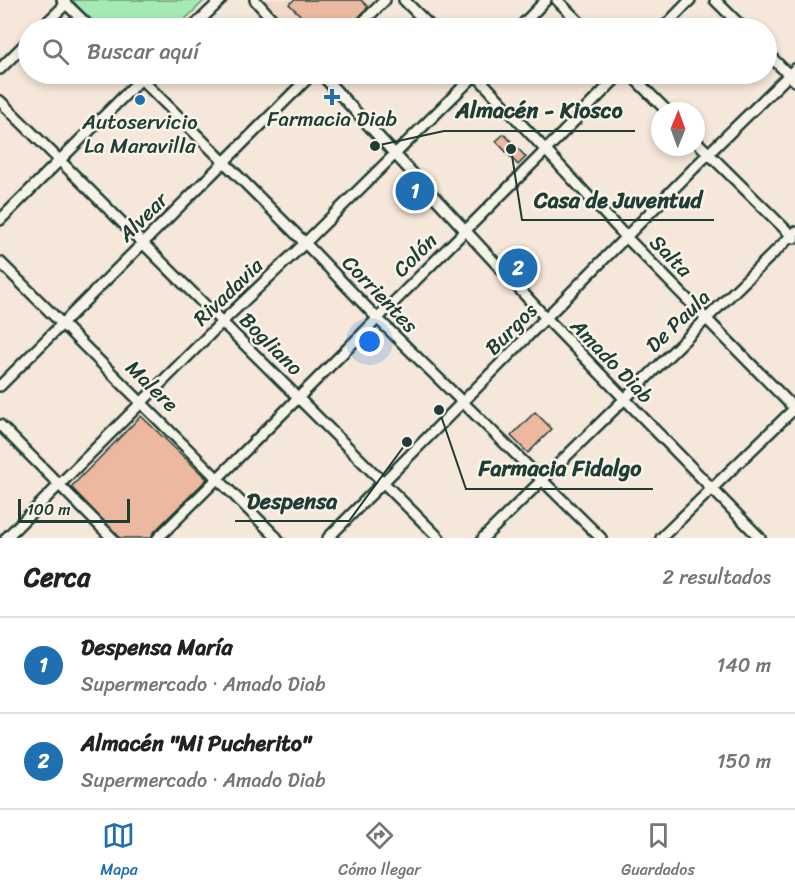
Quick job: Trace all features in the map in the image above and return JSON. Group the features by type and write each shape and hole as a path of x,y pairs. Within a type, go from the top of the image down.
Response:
{"street":[{"path":"202,18 221,0"},
{"path":"255,0 271,18"},
{"path":"367,18 385,0"},
{"path":"404,0 422,18"},
{"path":"529,18 546,0"},
{"path":"556,0 575,18"},
{"path":"673,18 690,0"},
{"path":"715,0 733,18"},
{"path":"50,18 64,2 81,18"},
{"path":"0,69 18,51"},
{"path":"777,61 793,75"},
{"name":"Burgos","path":"328,538 708,154 793,75"},
{"path":"0,220 132,84"},
{"name":"Corrientes","path":"150,84 377,318 601,538"},
{"name":"Alvear","path":"0,386 302,84"},
{"name":"Amado Diab","path":"330,84 547,319 760,538"},
{"name":"Rivadavia","path":"6,538 223,321 466,84"},
{"name":"Salta","path":"485,84 627,238 795,408"},
{"name":"Colón","path":"158,538 610,84"},
{"path":"640,84 658,102"},
{"name":"Bogliano","path":"0,101 440,538"},
{"path":"705,151 794,235"},
{"name":"De Paula","path":"483,538 623,399 794,235"},
{"name":"Malere","path":"0,262 277,538"},
{"path":"661,538 795,408"},
{"path":"0,424 112,538"}],"shaded area":[{"path":"264,0 380,0 361,18 280,18"}],"green space":[{"path":"72,0 205,0 186,18 89,18"}],"building":[{"path":"294,0 361,0 368,7 358,18 303,18 289,4"},
{"path":"504,134 526,157 518,165 496,141"},
{"path":"535,412 552,429 528,453 511,436"},
{"path":"141,416 207,479 153,533 151,538 120,538 71,487"}],"place":[{"name":"Farmacia Diab","path":"332,97"},
{"name":"Autoservicio La Maravilla","path":"140,100"},
{"name":"Almacén - Kiosco","path":"375,146"},
{"name":"Casa de Juventud","path":"511,149"},
{"name":"Despensa María","path":"415,191"},
{"name":"Almacén \"Mi Pucherito\"","path":"518,268"},
{"name":"Farmacia Fidalgo","path":"439,410"},
{"name":"Despensa","path":"407,442"}]}
